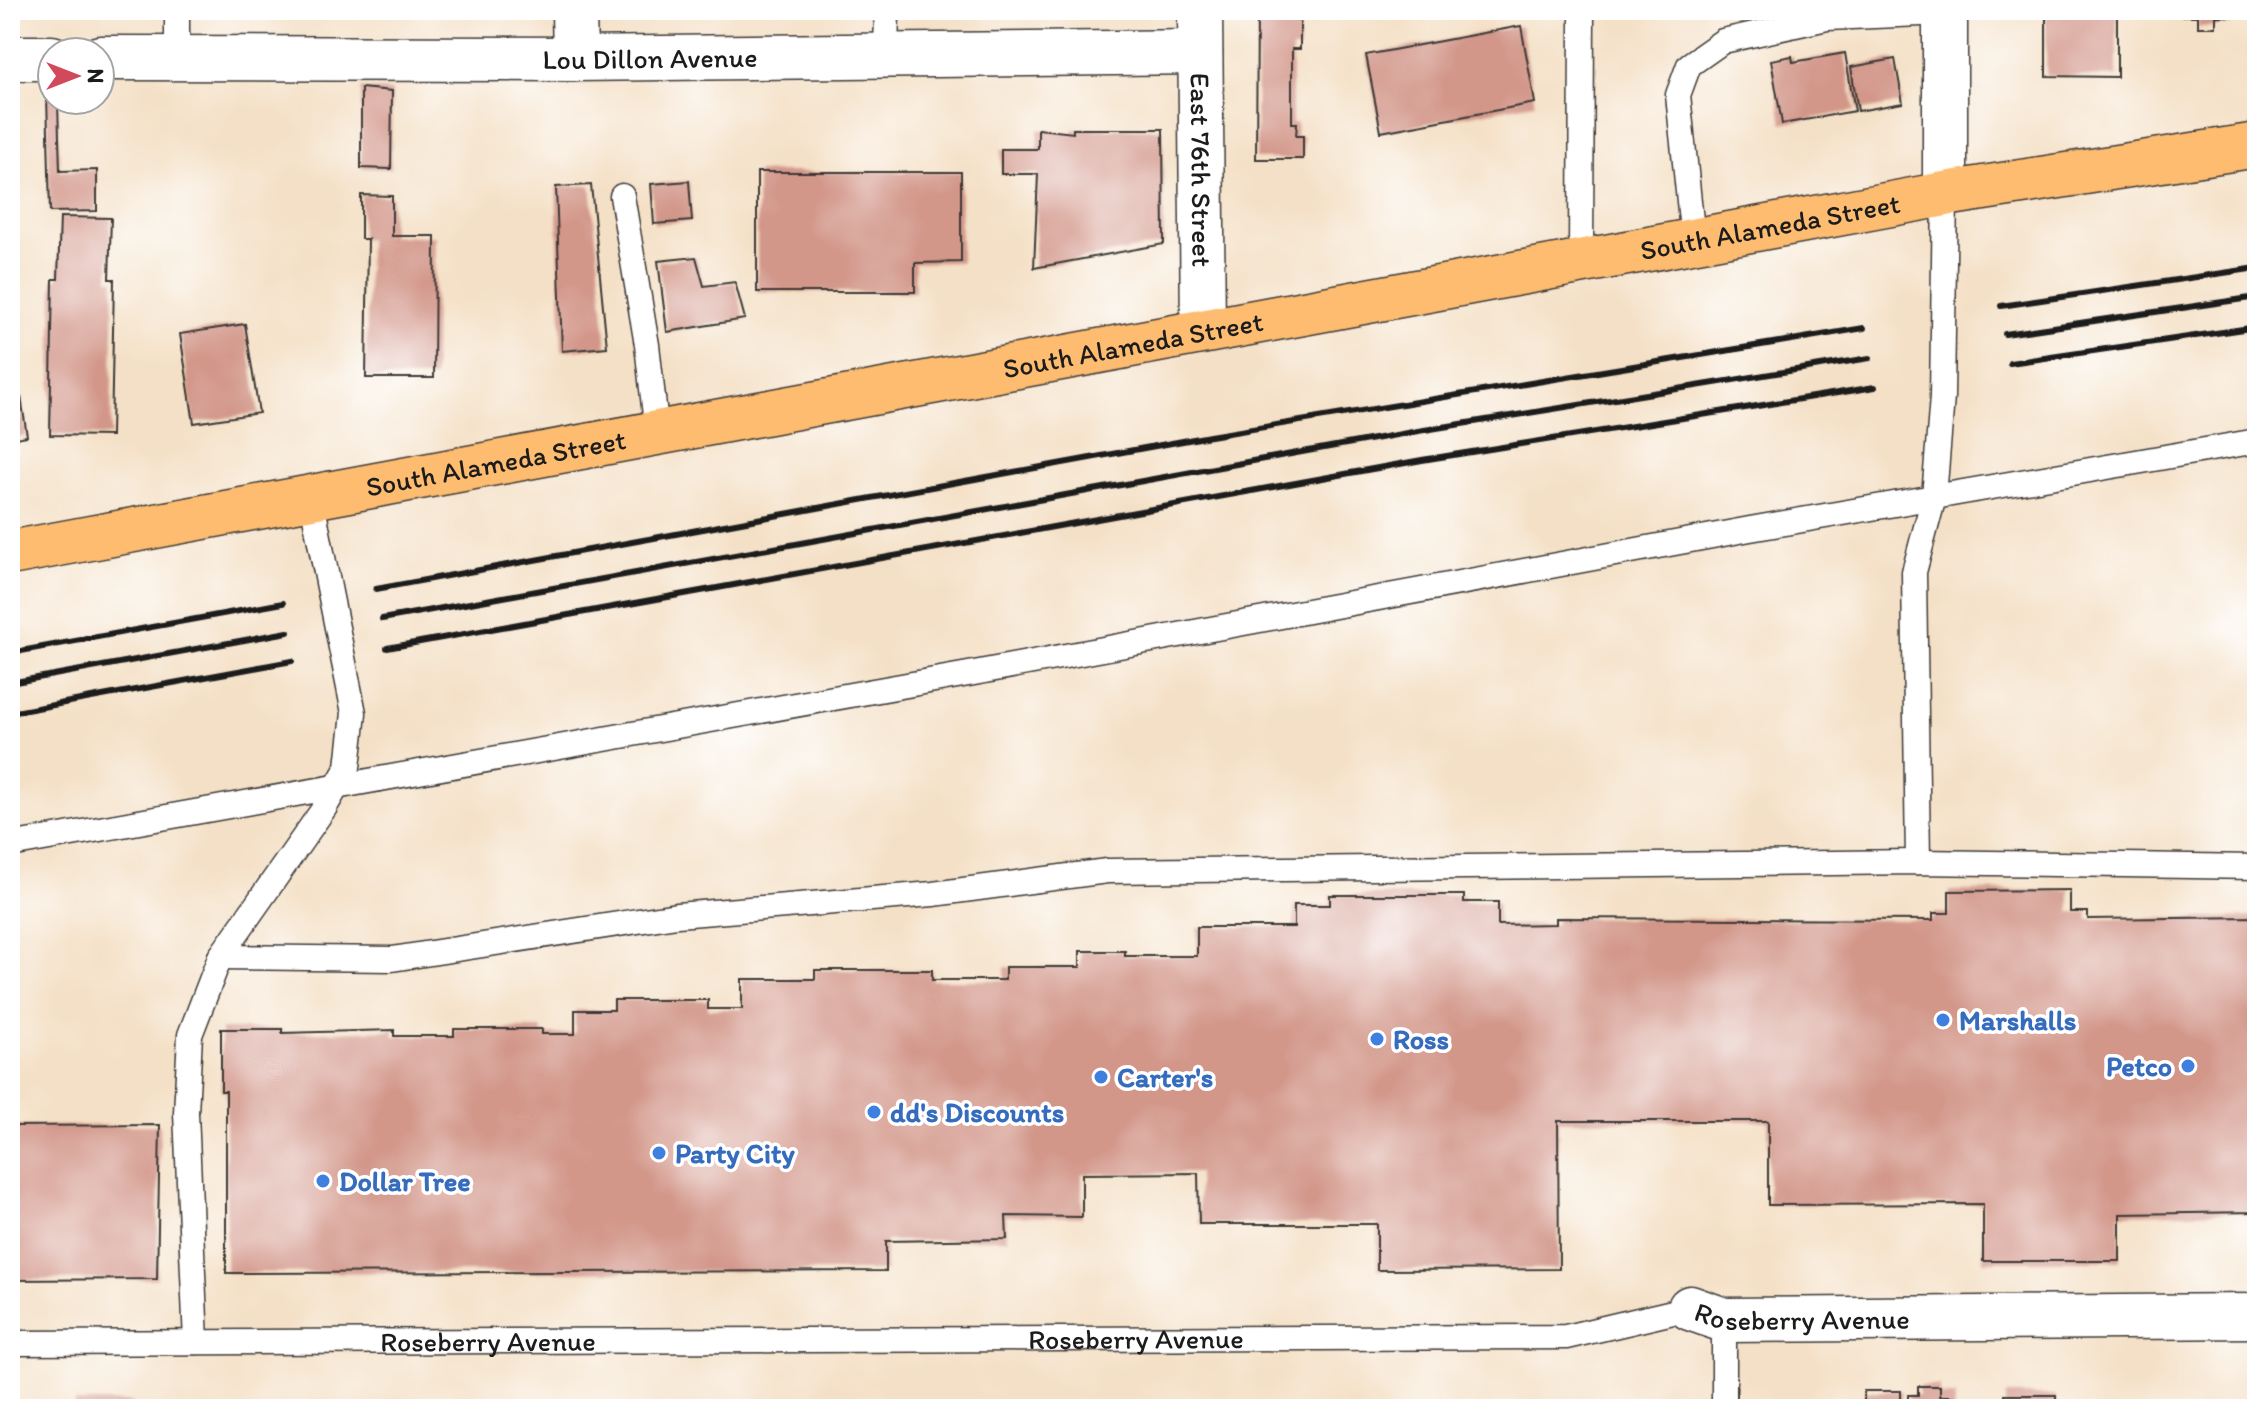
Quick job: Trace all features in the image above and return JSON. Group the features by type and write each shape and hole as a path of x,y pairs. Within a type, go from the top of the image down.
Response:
{"main road":[{"name":"South Alameda Street","path":"10,553 1945,194 2257,145"}],"street":[{"path":"574,10 575,59"},
{"path":"1945,11 1945,194"},
{"name":"Lou Dillon Avenue","path":"116,58 886,56 1200,31"},
{"name":"East 76th Street","path":"1200,31 1203,331"},
{"path":"10,58 36,58"},
{"name":"Roseberry Avenue","path":"1707,1314 2257,1316"}],"lane":[{"path":"177,10 177,59"},
{"path":"886,56 887,10"},
{"path":"1581,261 1582,10"},
{"path":"1693,240 1678,95 1689,65 1723,41 1827,18 1945,11"},
{"path":"1918,862 1914,572 1934,497 1942,397 1945,194"},
{"path":"622,196 647,345 657,433"},
{"path":"10,845 2257,441"},
{"path":"196,1342 186,1113 190,1035 220,957 348,767 354,713 311,497"},
{"path":"220,957 392,959 677,915 933,894 1107,871 1918,862 2257,867"},
{"path":"1707,1314 1724,1409"},
{"name":"Roseberry Avenue","path":"10,1343 1566,1337 1707,1314"}],"building":[{"path":"1257,10 1300,10 1300,49 1292,49 1292,123 1297,123 1296,136 1303,136 1303,159 1256,159"},
{"path":"2046,10 2117,10 2117,77 2046,76"},
{"path":"2139,10 2251,10 2251,17 2216,16 2216,27 2198,27 2198,16 2139,15"},
{"path":"1521,26 1535,103 1381,132 1366,55"},
{"path":"1845,53 1855,111 1782,124 1771,60 1792,56 1793,62"},
{"path":"1895,59 1903,103 1858,111 1851,67"},
{"path":"361,88 392,91 391,169 361,168"},
{"path":"48,116 58,116 60,171 97,170 97,211 50,212"},
{"path":"1038,129 1073,133 1073,129 1163,129 1164,244 1034,268 1038,174 1001,174 1001,149 1038,149"},
{"path":"757,172 961,172 961,262 915,263 915,292 757,292"},
{"path":"689,181 692,221 654,224 651,184"},
{"path":"591,185 607,347 562,351 556,187"},
{"path":"361,195 392,196 392,236 435,236 434,378 366,378 368,239 361,239"},
{"path":"60,217 111,218 109,279 114,279 111,436 50,435 53,279 58,279"},
{"path":"696,257 704,286 735,282 745,319 667,332 658,261"},
{"path":"245,324 259,413 194,423 180,334"},
{"path":"21,397 27,436 10,439 10,398"},
{"path":"2070,890 2070,912 2088,912 2088,919 2257,917 2257,1212 2120,1214 2120,1261 1983,1261 1983,1204 1768,1205 1768,1121 1558,1121 1559,1269 1377,1270 1377,1224 1199,1224 1198,1173 1082,1174 1082,1217 1006,1216 1007,1239 886,1241 886,1271 226,1273 226,1091 221,1091 221,1029 282,1029 282,1033 394,1030 394,1036 454,1036 454,1029 542,1029 542,1034 575,1034 575,1010 614,1010 614,1000 708,1000 708,1009 742,1009 742,979 815,979 815,970 932,970 932,980 1005,980 1005,967 1080,967 1080,951 1125,951 1125,956 1197,956 1197,927 1294,927 1294,905 1330,905 1330,895 1464,895 1464,902 1498,902 1498,925 1556,924 1556,918 1933,920 1933,913 1949,913 1949,891"},
{"path":"160,1125 157,1279 10,1280 10,1126"},
{"path":"1918,1386 1940,1386 1940,1396 1955,1396 1955,1409 1908,1409 1908,1395 1918,1395"},
{"path":"1864,1391 1901,1391 1901,1409 1864,1409"},
{"path":"2005,1395 2056,1395 2056,1409 2005,1409"},
{"path":"75,1402 132,1402 132,1409 75,1409"},
{"path":"764,1403 804,1403 804,1409 764,1409"}],"railway":[{"path":"2001,306 2257,268"},
{"path":"2005,334 2257,297"},
{"path":"2010,363 2257,327"},
{"path":"376,589 1210,436 1864,328"},
{"path":"382,619 1418,431 1870,358"},
{"path":"387,648 1422,460 1875,387"},
{"path":"10,653 283,603"},
{"path":"10,683 288,632"},
{"path":"10,713 292,661"}],"place":[{"name":"Marshalls","path":"1943,1020"},
{"name":"Ross","path":"1377,1039"},
{"name":"Petco","path":"2188,1066"},
{"name":"Carter's","path":"1101,1077"},
{"name":"dd's Discounts","path":"874,1112"},
{"name":"Party City","path":"659,1153"},
{"name":"Dollar Tree","path":"323,1181"}]}
